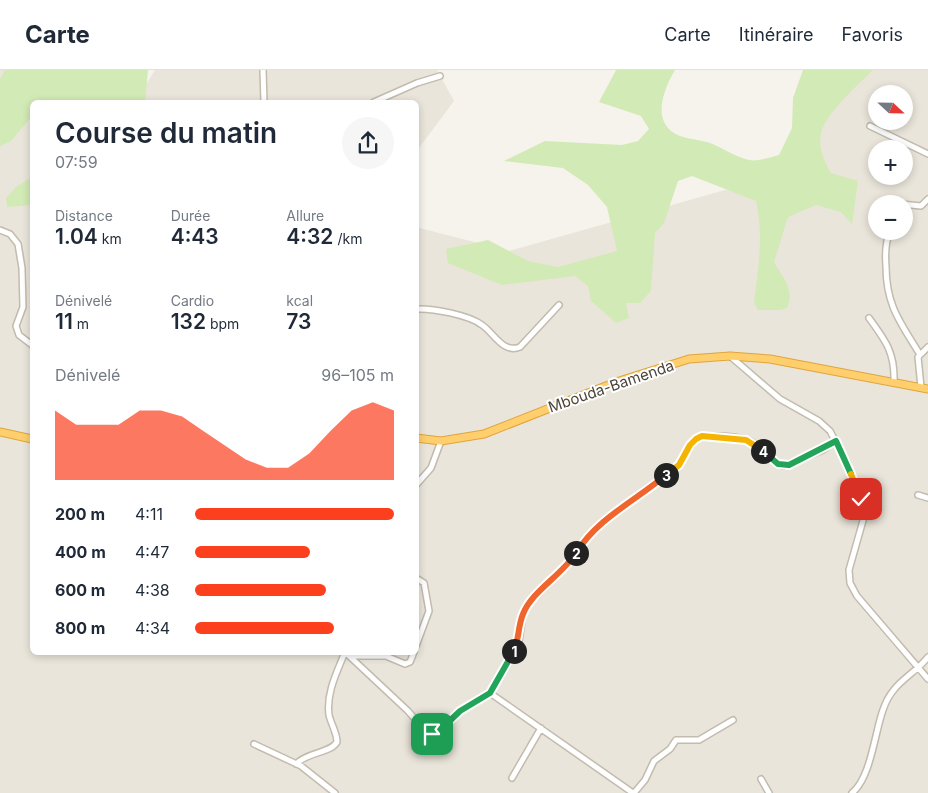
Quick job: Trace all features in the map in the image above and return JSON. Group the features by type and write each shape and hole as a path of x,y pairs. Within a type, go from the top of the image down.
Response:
{"highway":[{"name":"Mbouda-Bamenda","path":"419,438 441,441 484,434 531,414 652,369 689,359 730,356 770,359 924,388"},
{"path":"0,432 30,439"}],"street":[{"path":"263,70 264,100"},
{"path":"378,100 417,82 440,76"},
{"path":"878,130 928,154"},
{"path":"913,205 921,206 928,199"},
{"path":"0,230 10,234 18,244 22,268 21,283 24,307 16,326 19,336 30,344"},
{"path":"887,240 885,245 886,284 889,301 919,353 918,357 924,388"},
{"path":"419,309 476,321 505,347 515,349 520,347 559,305"},
{"path":"869,318 891,351 895,363 894,382"},
{"path":"919,353 928,347"},
{"path":"730,356 780,399 819,421 836,441 864,508 864,516 849,570 850,583 857,596 919,666 928,679"},
{"path":"347,655 428,733 438,732 460,711 490,693 511,659 519,641 523,614 530,602 567,565 585,539 599,525 679,465 696,439 718,436 746,440 756,444 778,464 783,466 823,450 836,441"},
{"path":"419,482 431,468 441,441"},
{"path":"918,495 928,498"},
{"path":"419,580 424,583 430,606 419,637"},
{"path":"296,764 305,756 332,748 337,742 329,717 329,700 330,691 346,655"},
{"path":"366,655 386,656 405,664 410,662 413,655"},
{"path":"852,793 858,786 875,748 886,702 902,679 928,658"},
{"path":"490,693 633,793 645,780 654,761 670,749 676,740 699,740 733,720"},
{"path":"512,778 541,728"},
{"path":"254,744 296,764 332,792"},
{"path":"761,779 769,793"}],"shaded area":[{"path":"0,70 78,70 35,100 30,100 30,655 419,655 419,228 509,251 792,171 842,70 928,70 928,793 0,793"},
{"path":"155,70 437,70 454,101 419,148 419,100 136,100"}],"green space":[{"path":"5,70 148,70 145,100 30,100 30,118 11,141 0,146 0,79"},
{"path":"616,70 675,70 666,87 662,106 662,115 671,131 680,136 710,143 739,157 752,160 779,155 792,128 793,98 803,70 873,70 836,108 824,125 820,138 822,154 831,173 858,181 852,224 841,212 816,205 788,217 774,262 789,289 790,295 787,308 780,310 758,310 754,303 760,240 756,201 692,176 678,181 664,223 655,233 651,291 640,303 626,303 629,318 616,323 591,301 588,286 575,276 502,285 448,263 446,249 488,240 528,261 558,267 617,251 607,207 588,185 563,168 504,161 545,141 622,145 638,141 649,129 641,116 599,102"},
{"path":"30,178 30,205 7,207 6,198 16,187"}],"route":[{"path":"432,734 438,732 460,711 490,693 511,659 519,641 523,614 530,602 567,565 585,539 603,521 679,465 690,445 696,439 702,436 718,436 746,440 756,444 778,464 783,466 823,450 836,441 861,499"}]}
